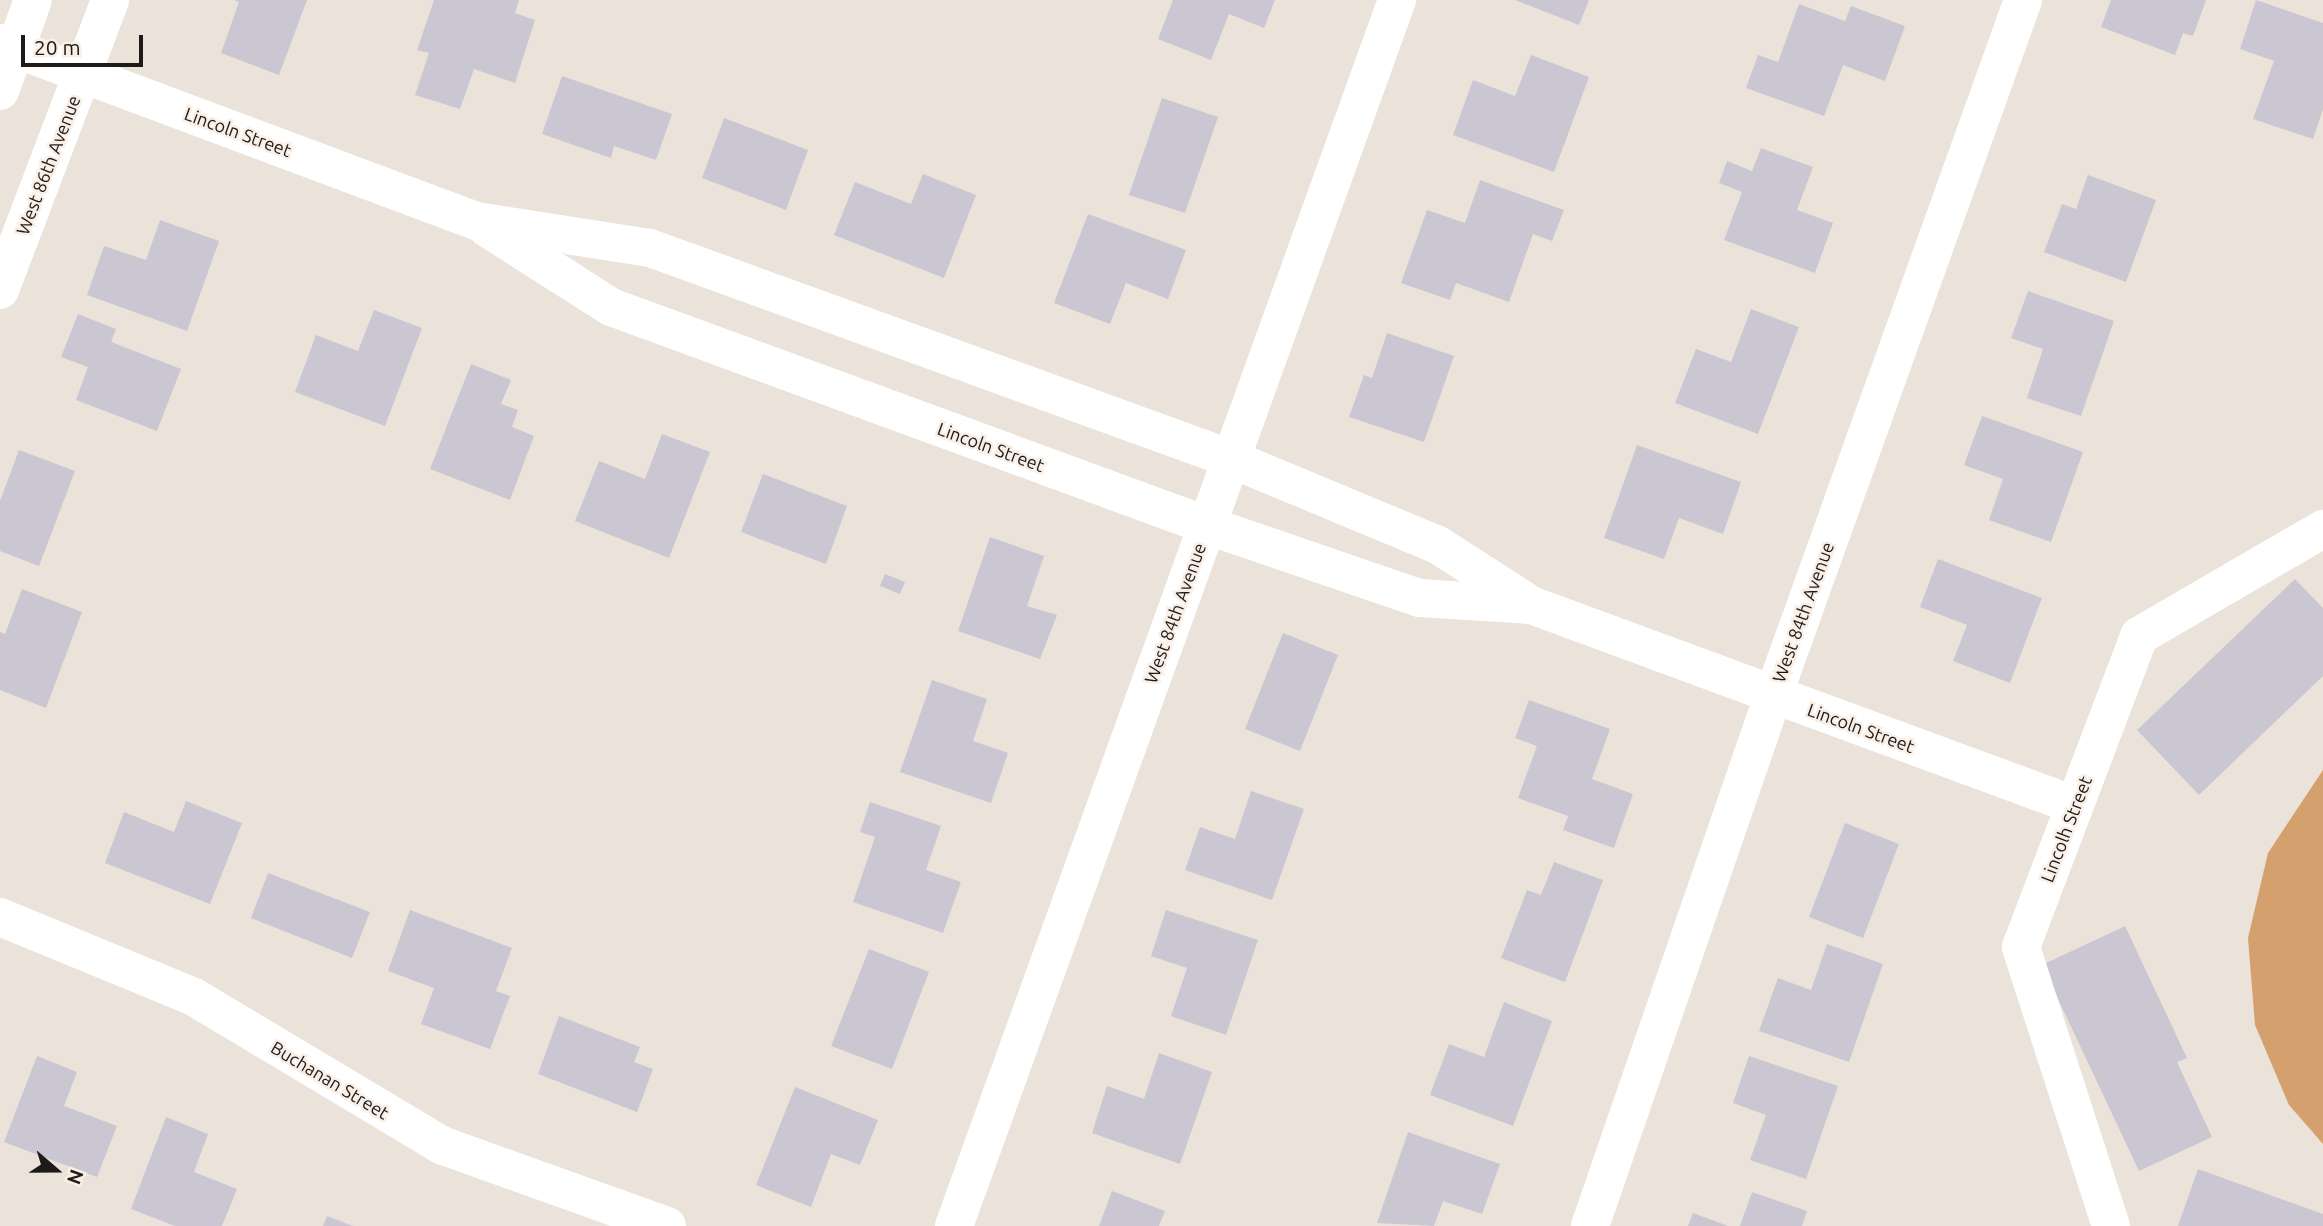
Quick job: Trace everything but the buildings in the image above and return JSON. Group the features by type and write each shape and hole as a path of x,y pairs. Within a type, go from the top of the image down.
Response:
{"street":[{"path":"0,91 8,46 33,0"},
{"name":"West 86th Avenue","path":"0,290 110,0"},
{"name":"West 84th Avenue","path":"954,1226 1206,526 1228,458 1397,0"},
{"name":"West 84th Avenue","path":"1590,1226 1773,696 2023,0"},
{"name":"Lincoln Street","path":"8,46 476,221 650,248 1228,458 1438,545 1531,605 2074,805"},
{"name":"Lincoln Street","path":"476,221 611,307 1206,526 1419,598 1531,605"},
{"name":"Lincolh Street","path":"2111,1226 2021,947 2139,636 2323,529"},
{"name":"Buchanan Street","path":"0,918 114,961 194,997 441,1145 652,1223"}],"shaded area":[{"path":"2323,770 2323,1144 2289,1105 2255,1025 2248,938 2268,853"}]}
